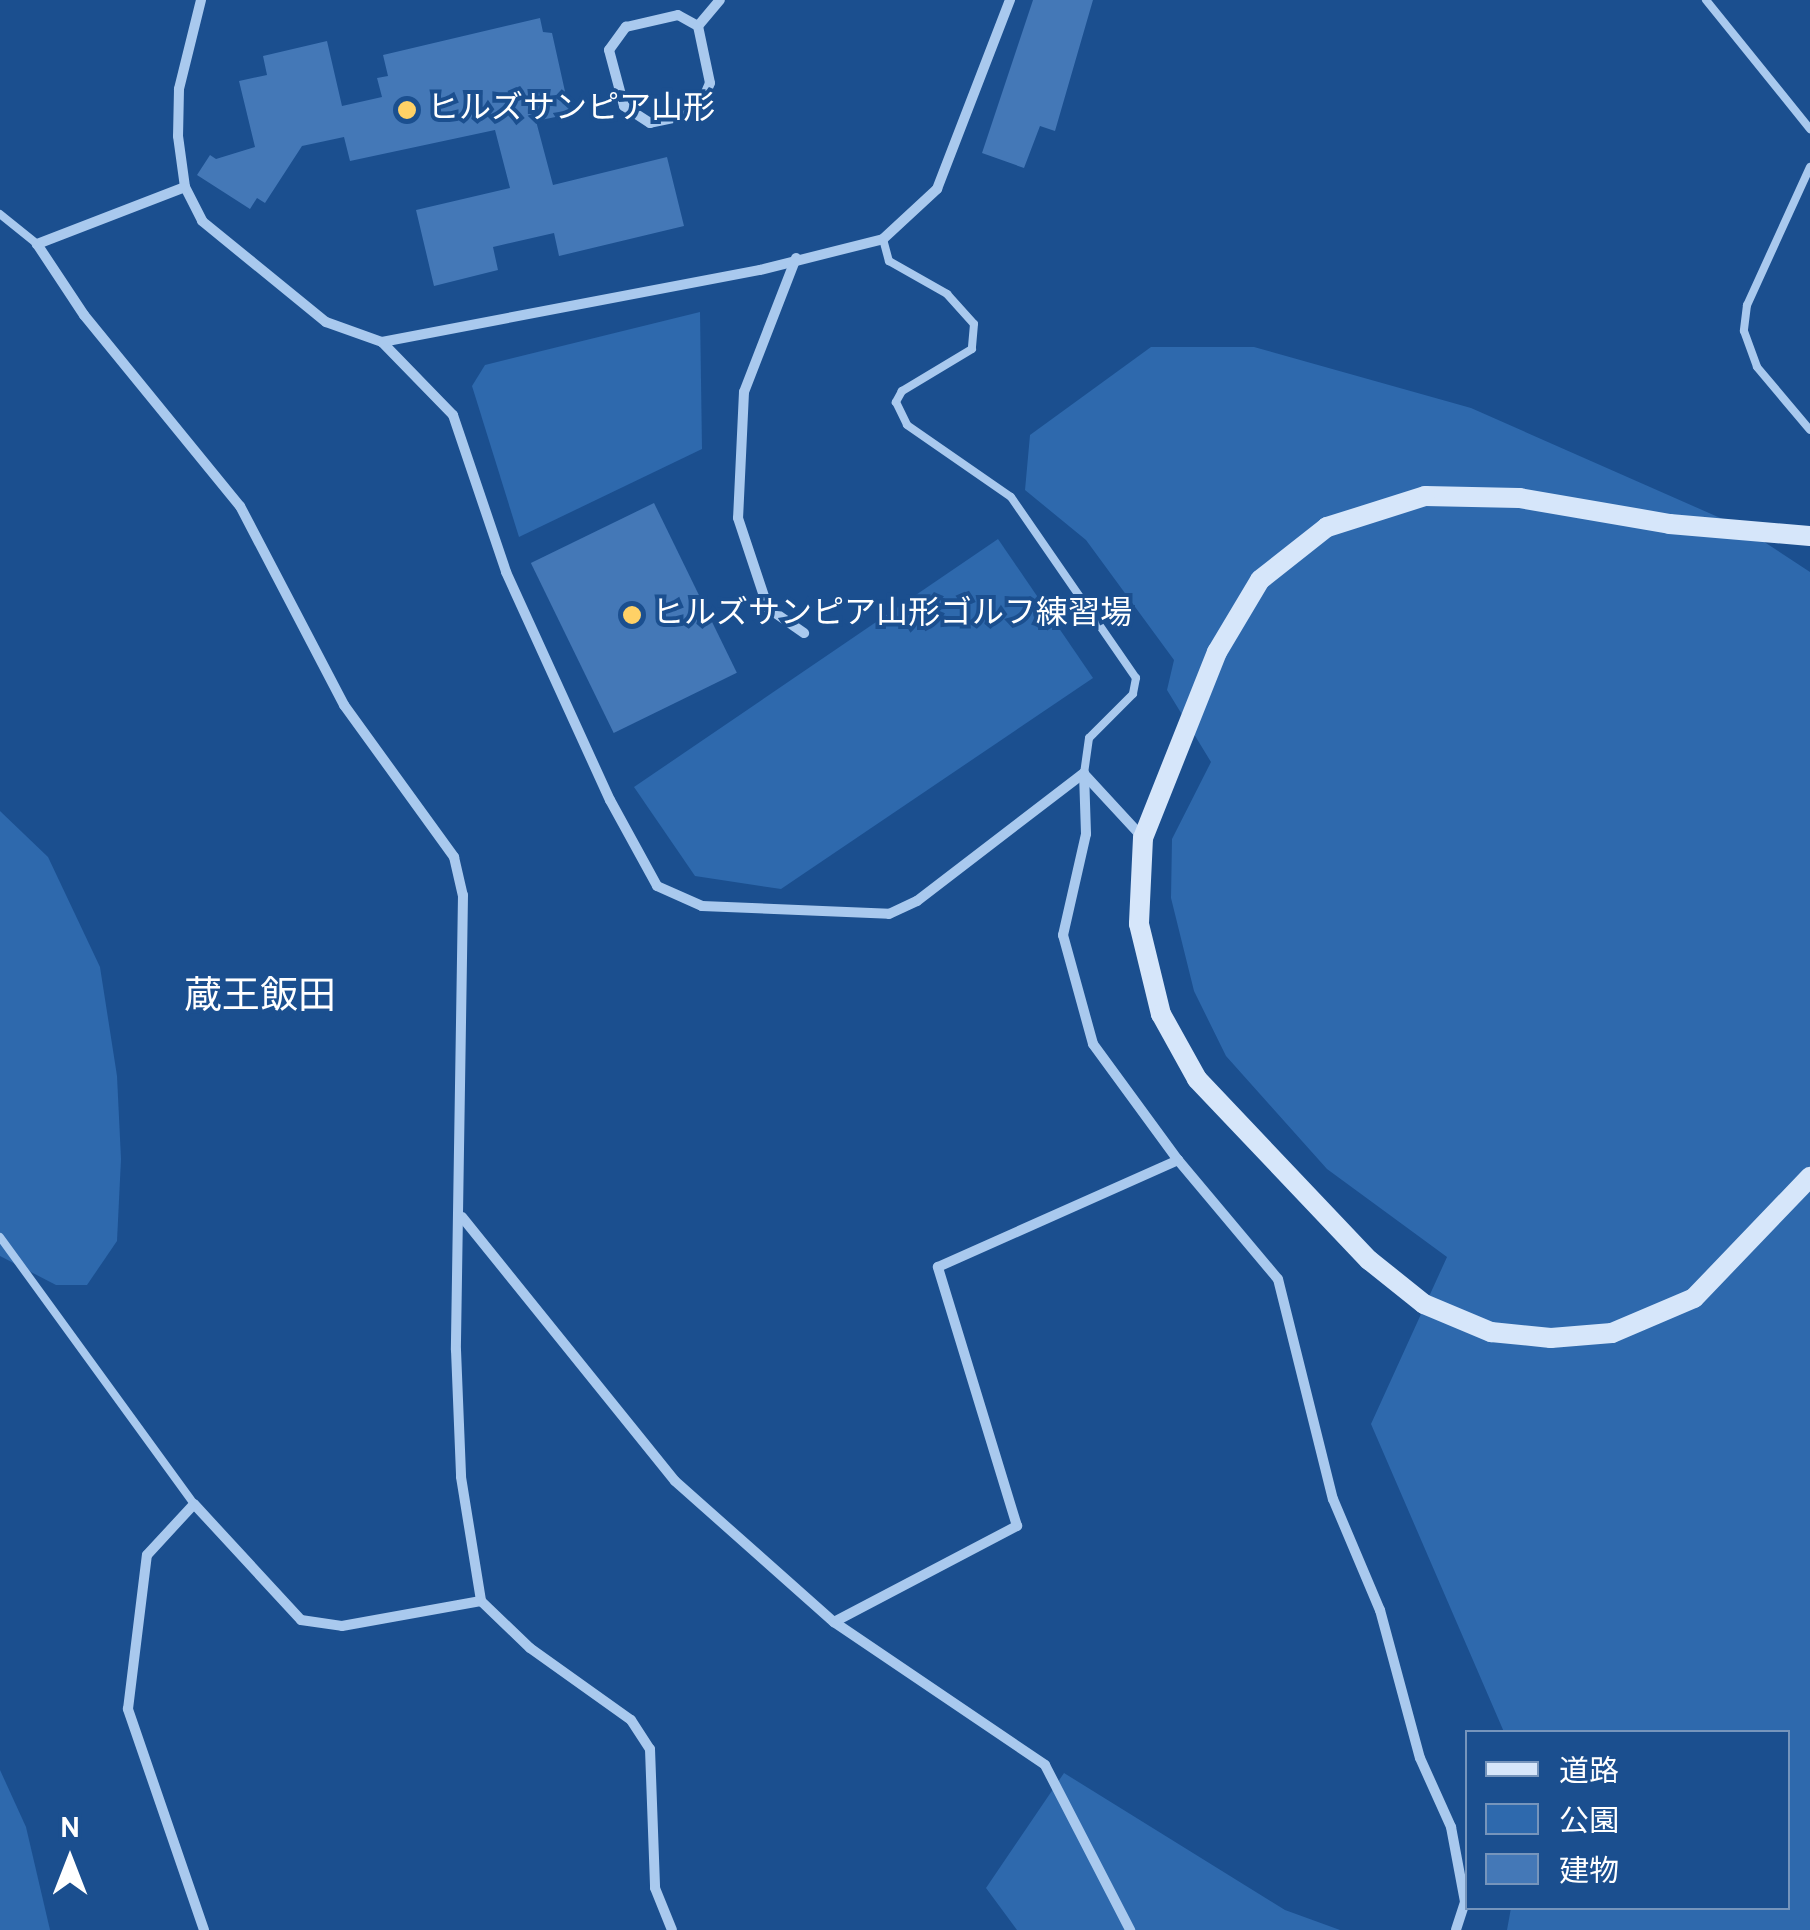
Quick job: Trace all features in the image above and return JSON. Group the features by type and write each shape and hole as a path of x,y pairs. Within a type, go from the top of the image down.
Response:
{"street":[{"path":"201,0 179,89 186,187 202,221 239,256 326,322 382,342 453,414 530,626 644,867 673,898 702,906 890,914 917,901 1084,773"},
{"path":"698,26 720,0"},
{"path":"382,342 882,238 937,189 1010,0"},
{"path":"678,14 698,26 710,83 697,112 650,123 624,106 609,50 626,28 678,14"},
{"path":"186,187 37,244 84,315 240,506 344,705 454,856 463,895 462,1216 456,1350 461,1477 480,1601 530,1648 631,1720 650,1748 654,1888 672,1930"},
{"path":"796,258 744,392 738,518 768,608 804,632"},
{"path":"1810,536 1670,524 1519,498 1425,496 1327,528 1260,580 1216,652 1143,838 1139,924 1161,1014 1197,1079 1334,1228 1424,1304 1491,1332 1550,1338 1612,1333 1694,1298 1810,1177"},
{"path":"1084,773 1143,838"},
{"path":"1084,773 1086,834 1064,934 1094,1044 1178,1160 1278,1279 1332,1498 1380,1610 1420,1758 1451,1827 1465,1902 1456,1930"},
{"path":"834,1622 1017,1526 938,1267 1178,1160"},
{"path":"462,1216 675,1482 834,1622 1044,1765 1130,1930"},
{"path":"204,1930 128,1709 147,1556 194,1504 302,1620 342,1626 480,1601"}],"lane":[{"path":"1706,0 1810,129"},
{"path":"1810,168 1747,305 1744,331 1757,368 1810,430"},
{"path":"0,214 37,244"},
{"path":"882,238 889,261 947,294 974,324 972,349 902,391 896,402 907,424 1011,496 1136,678 1133,694 1089,738 1084,773"},
{"path":"0,1237 194,1504"}],"green space":[{"path":"700,312 702,449 519,537 472,386 485,365"},
{"path":"1151,347 1254,347 1471,408 1743,528 1810,572 1810,1930 1507,1930 1511,1910 1790,1910 1790,1730 1503,1730 1371,1424 1447,1257 1327,1169 1226,1056 1194,991 1171,898 1172,839 1211,762 1167,690 1174,660 1086,540 1025,490 1030,435"},
{"path":"998,539 1093,678 781,889 695,876 634,787"},
{"path":"0,811 48,857 100,967 117,1076 121,1159 117,1241 87,1285 56,1285 0,1256"},
{"path":"0,1770 26,1827 50,1930 0,1930"},
{"path":"1064,1773 1285,1910 1340,1930 1017,1930 986,1888"}],"building":[{"path":"1033,0 1093,0 1055,131 1040,126 1024,168 982,153"},
{"name":"ヒルズサンピア山形","path":"540,18 543,32 552,33 570,114 536,121 553,185 667,157 684,226 559,256 554,233 493,247 498,270 434,286 416,210 510,188 495,130 350,161 344,137 302,146 265,203 257,198 250,209 197,175 210,155 216,159 255,147 239,81 267,75 263,56 327,41 342,106 382,97 377,78 388,76 383,55"},
{"name":"ヒルズサンピア山形ゴルフ練習場","path":"654,503 737,673 614,733 531,563"}],"place":[{"name":"ヒルズサンピア山形","path":"407,110"},
{"name":"ヒルズサンピア山形ゴルフ練習場","path":"632,615"}],"district":[{"name":"蔵王飯田","path":"260,999"}]}
